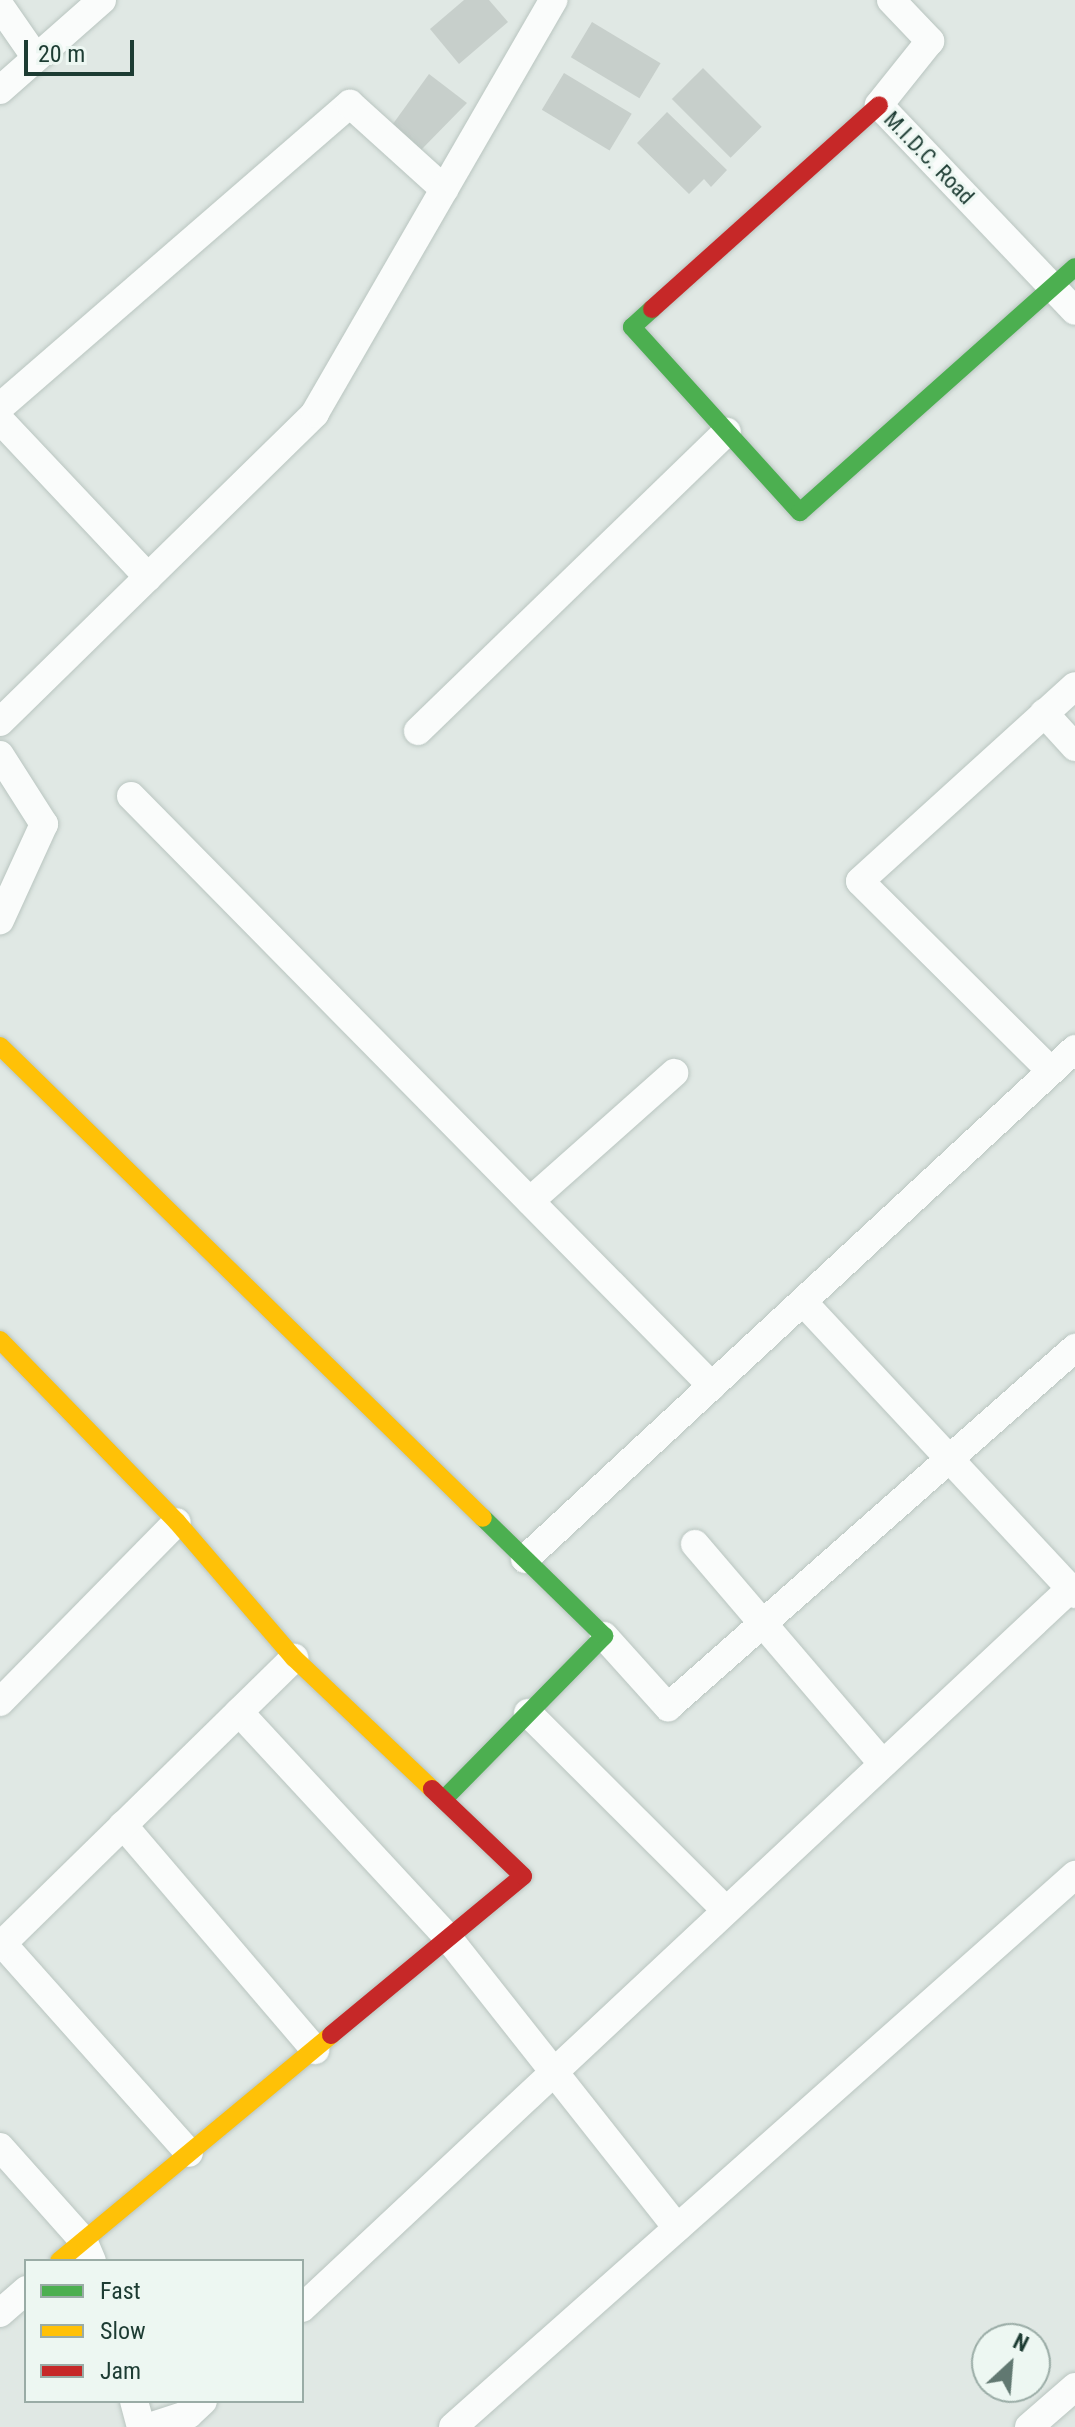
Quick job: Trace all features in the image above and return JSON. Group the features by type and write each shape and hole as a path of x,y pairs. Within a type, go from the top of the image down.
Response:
{"street":[{"path":"0,90 102,0"},
{"path":"0,722 315,413 553,0"},
{"name":"M.I.D.C. Road","path":"891,0 930,41 879,105 1075,311"},
{"path":"0,6 36,58"},
{"path":"0,407 350,104 444,189"},
{"path":"879,105 632,327 800,512 1075,267"},
{"path":"0,420 148,577"},
{"path":"418,731 727,432"},
{"path":"1051,1071 860,881 1075,686"},
{"path":"1044,713 1075,747"},
{"path":"0,755 44,824 0,920"},
{"path":"131,796 712,1386"},
{"path":"0,1046 604,1636 668,1707 1075,1348"},
{"path":"525,1559 1075,1049"},
{"path":"530,1201 674,1073"},
{"path":"304,2306 1072,1591 804,1303"},
{"path":"0,1340 177,1522 294,1658 446,1797 523,1876 189,2153 87,2250 64,2259"},
{"path":"0,1702 177,1522"},
{"path":"695,1544 883,1764"},
{"path":"446,1797 604,1636"},
{"path":"189,2153 1,1944 294,1658"},
{"path":"239,1712 449,1939 677,2228"},
{"path":"528,1713 726,1910"},
{"path":"123,1825 315,2050"},
{"path":"453,2427 1075,1875"},
{"path":"0,2147 87,2250"},
{"path":"0,2313 24,2292"},
{"path":"1029,2427 1075,2387"},
{"path":"135,2403 141,2427"},
{"path":"149,2427 189,2414 201,2403"}],"building":[{"path":"464,0 489,0 508,22 459,64 430,29"},
{"path":"592,22 661,63 639,98 571,57"},
{"path":"703,68 762,127 731,158 672,99"},
{"path":"564,73 632,114 610,151 542,110"},
{"path":"429,74 467,103 420,151 390,128"},
{"path":"667,112 727,170 711,187 704,179 689,194 637,143"}],"traffic: fast":[{"path":"652,309 632,327 800,512 1075,267"},
{"path":"446,1797 604,1636 483,1518"}],"traffic: slow":[{"path":"0,1046 483,1518"},
{"path":"0,1340 177,1522 294,1658 432,1789"},
{"path":"61,2259 331,2035"}],"traffic: jam":[{"path":"652,309 879,105"},
{"path":"331,2035 523,1876 432,1789"}]}
